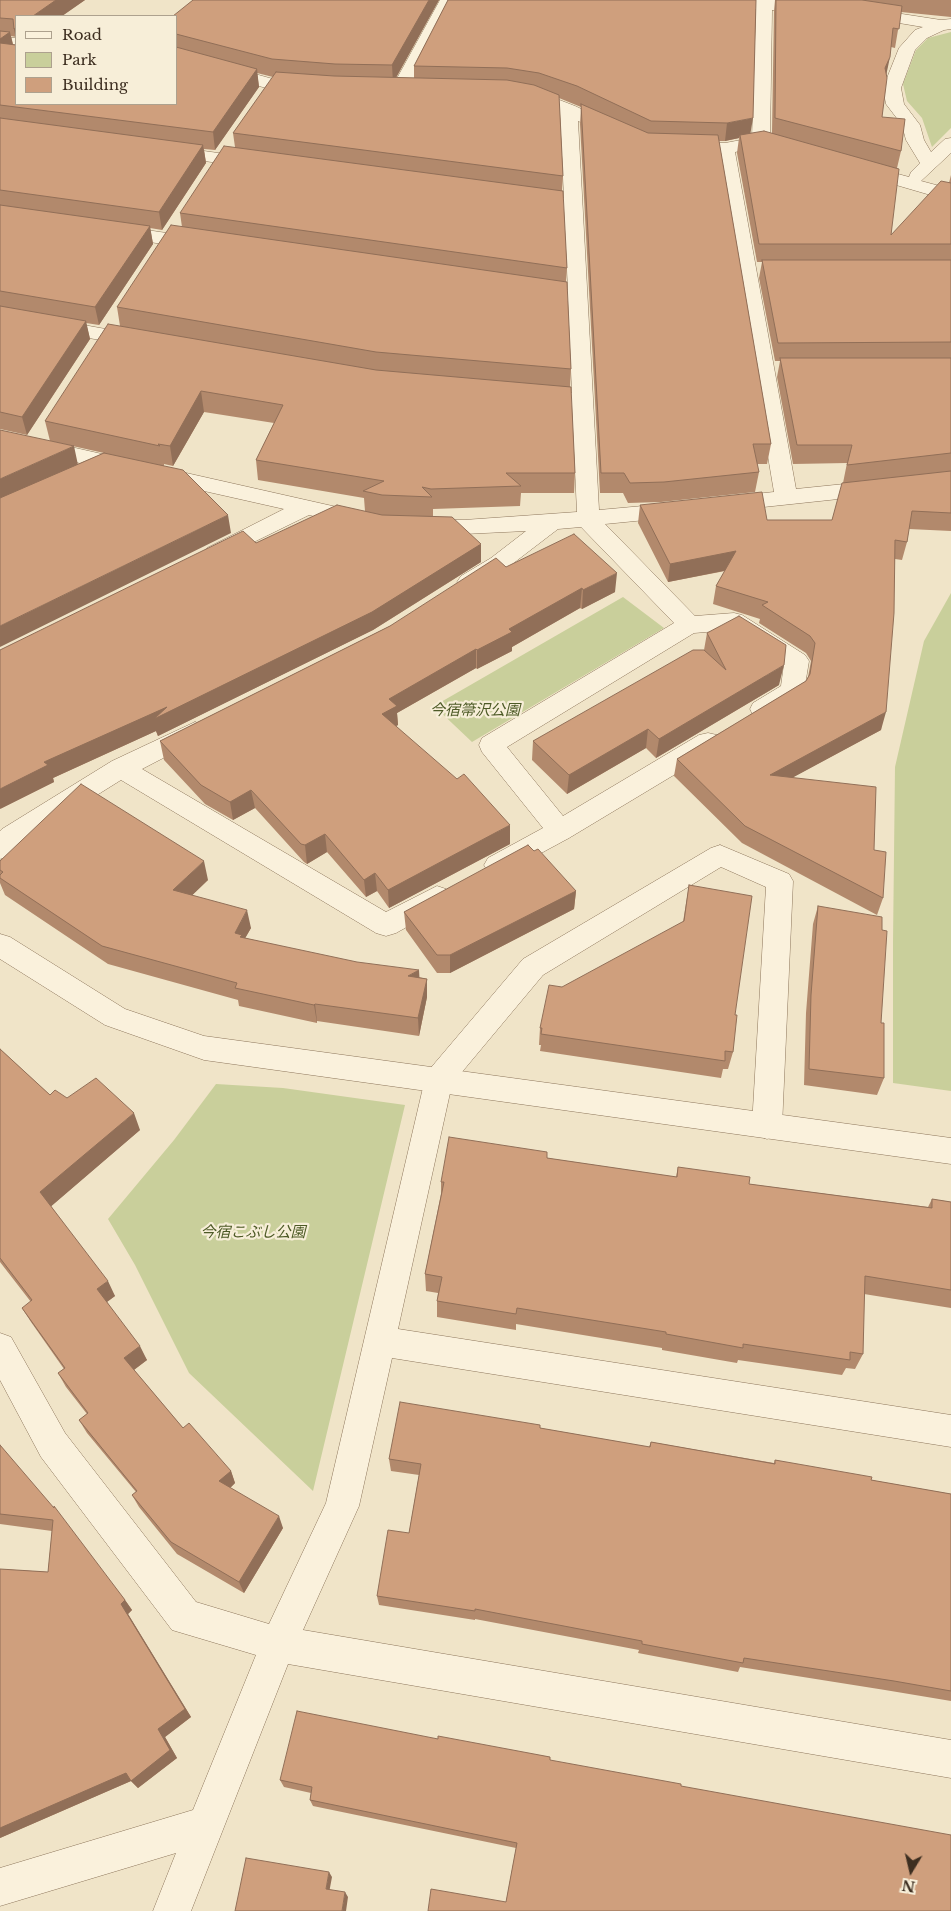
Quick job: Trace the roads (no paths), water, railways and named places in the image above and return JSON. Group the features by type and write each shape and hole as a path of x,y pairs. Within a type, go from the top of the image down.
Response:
{"street":[{"path":"399,91 448,0"},
{"path":"761,142 764,4"},
{"path":"704,5 764,4 823,9"},
{"path":"843,10 946,25"},
{"path":"930,164 915,140 911,125 895,104 892,88 897,70 907,48 921,34 946,25"},
{"path":"0,42 15,42"},
{"path":"178,58 272,84 322,88"},
{"path":"261,101 272,84"},
{"path":"381,90 418,91"},
{"path":"507,93 538,98 629,138"},
{"path":"569,110 588,520 689,625"},
{"path":"211,174 233,142"},
{"path":"666,147 724,148 761,142 789,150"},
{"path":"910,182 951,143"},
{"path":"724,148 756,270 773,369 786,497"},
{"path":"154,149 270,165"},
{"path":"845,164 951,195"},
{"path":"514,197 573,205"},
{"path":"164,248 179,223"},
{"path":"94,228 164,248 217,246"},
{"path":"509,287 577,297"},
{"path":"0,316 155,344"},
{"path":"514,394 582,400"},
{"path":"0,438 39,438 106,462 305,508 392,525 464,527 588,520 951,480"},
{"path":"80,474 106,462"},
{"path":"192,564 305,508"},
{"path":"449,595 499,562 552,522"},
{"path":"121,768 386,925 560,831 792,691 797,661 734,621 689,625 491,745 560,831"},
{"path":"0,849 11,836 121,768 217,720"},
{"path":"172,1911 278,1644 342,1506 440,1079 533,967 720,855 780,881 767,1126"},
{"path":"0,945 115,1016 204,1048 440,1079 951,1151"},
{"path":"380,1341 951,1431"},
{"path":"0,1348 53,1445 185,1617 278,1644 951,1759"},
{"path":"0,1887 206,1825"}],"park label":[{"name":"今宿箒沢公園","path":"475,711"},
{"name":"今宿こぶし公園","path":"253,1233"}]}
